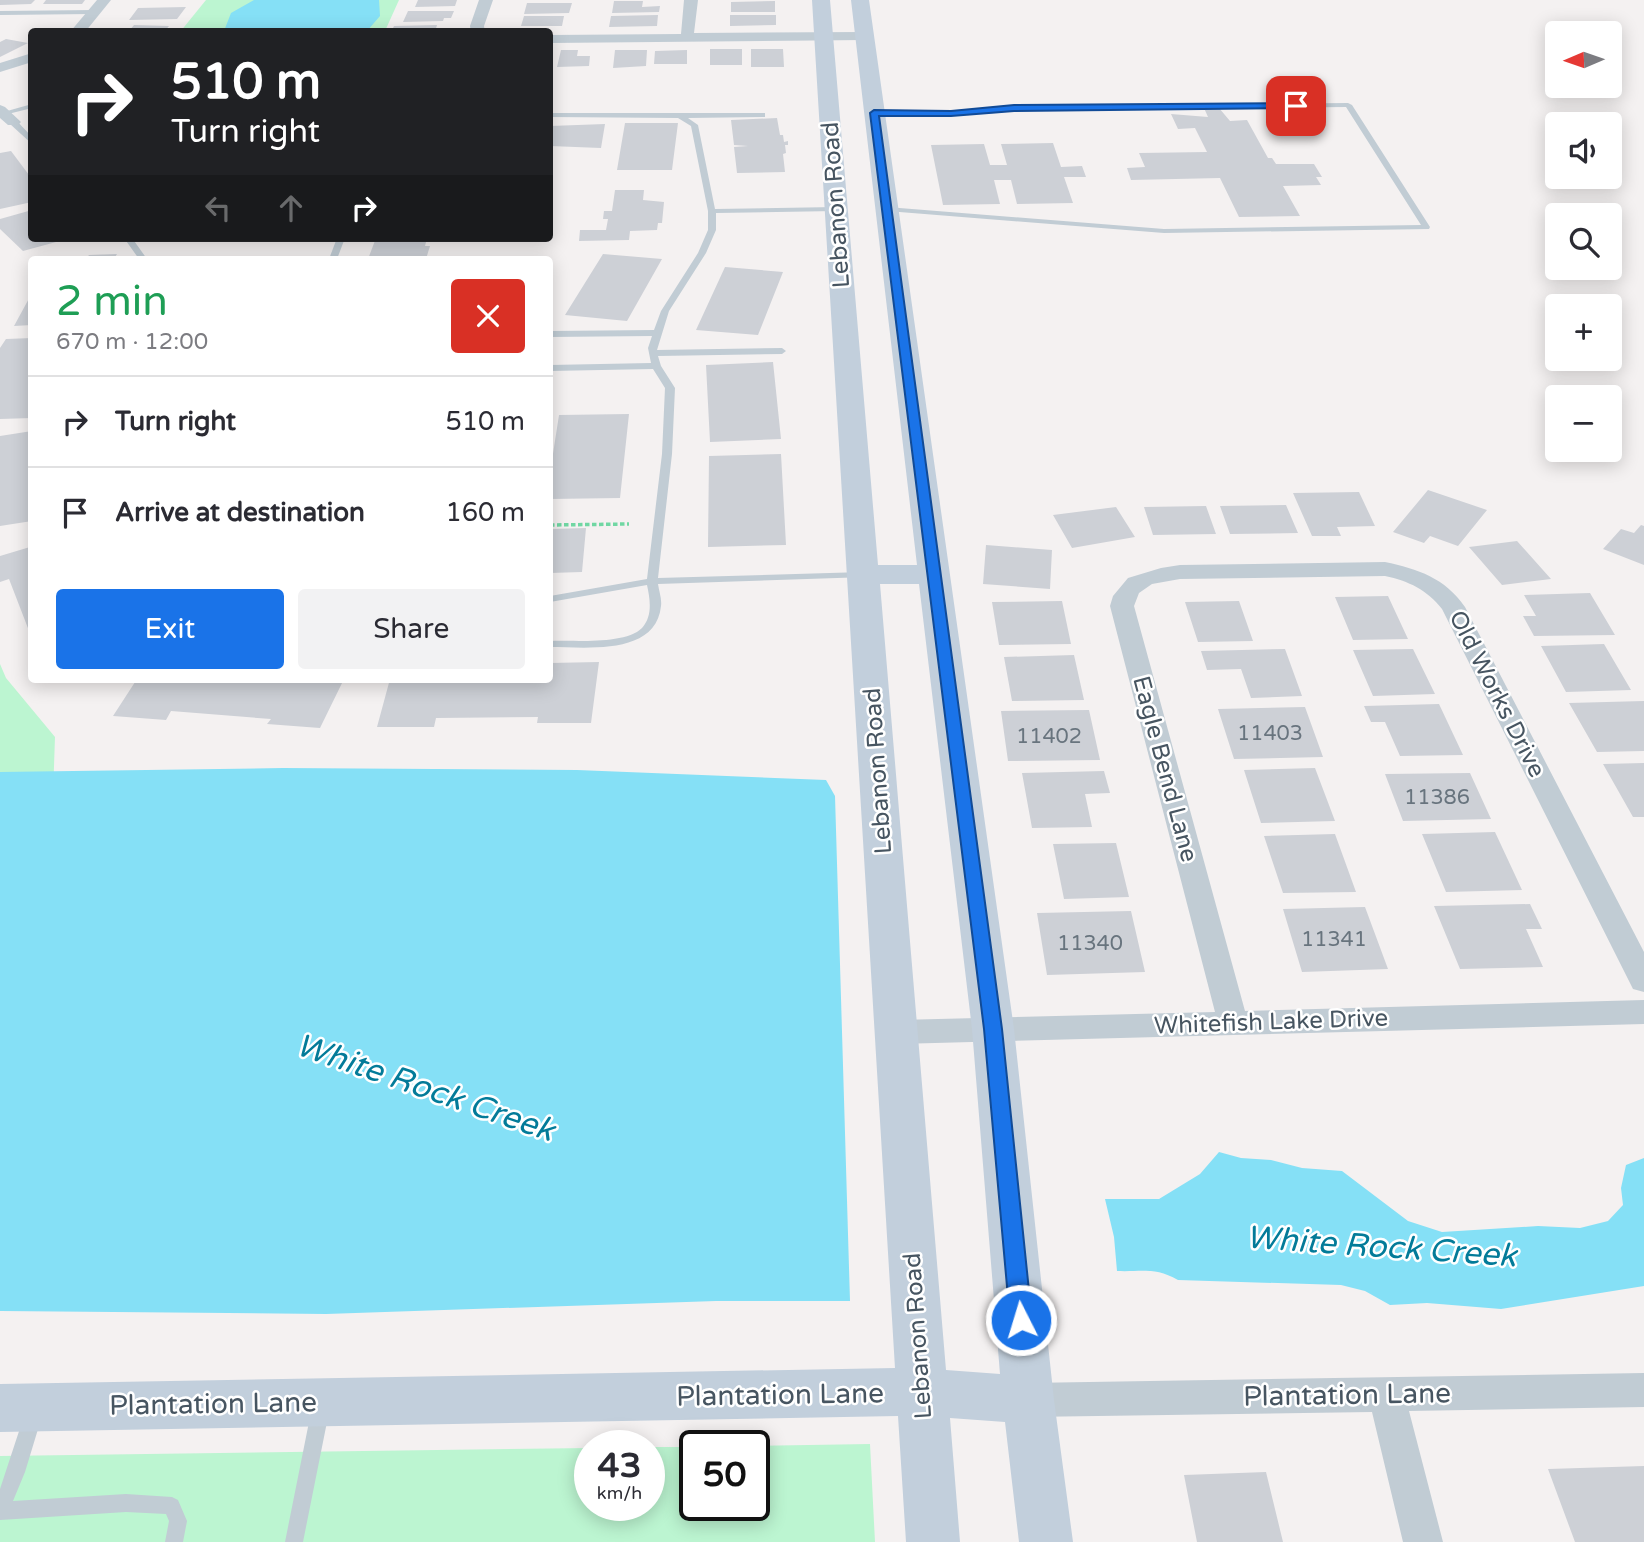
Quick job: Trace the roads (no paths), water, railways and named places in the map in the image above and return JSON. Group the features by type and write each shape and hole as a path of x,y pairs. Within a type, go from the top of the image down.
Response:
{"main road":[{"name":"Lebanon Road","path":"821,0 933,1542"},
{"name":"Lebanon Road","path":"860,0 993,1029 1028,1400 1046,1542"},
{"path":"836,209 887,209"},
{"path":"863,575 934,574"},
{"name":"Plantation Lane","path":"18,1408 922,1392 1028,1400"}],"street":[{"path":"80,28 104,0"},
{"path":"477,28 486,0"},
{"path":"687,38 691,0"},
{"path":"553,39 865,36"},
{"path":"0,68 28,59"},
{"name":"Old Works Drive","path":"1200,572 1385,569 1412,575 1439,589 1453,607 1644,981"},
{"name":"Eagle Bend Lane","path":"1200,572 1147,577 1131,585 1125,593 1122,606 1233,1024"},
{"name":"Whitefish Lake Drive","path":"898,1032 1644,1012"},
{"name":"Plantation Lane","path":"1028,1400 1644,1390"},
{"path":"1385,1395 1423,1542"}],"lane":[{"path":"0,13 94,12"},
{"path":"874,113 951,113 1014,108 1348,105 1426,228 1164,231 887,209"},
{"path":"28,107 6,115 28,138"},
{"path":"553,115 762,114"},
{"path":"553,644 624,642 646,630 653,617 656,604 652,581 667,454 670,388 656,366 652,353 665,311 702,253 712,230 712,211 694,125 679,116"},
{"path":"712,211 836,209"},
{"path":"553,334 656,333"},
{"path":"652,353 782,351"},
{"path":"553,368 656,366"},
{"path":"553,599 652,581 863,575"},
{"path":"294,1542 322,1403"},
{"path":"18,1408 16,1472 0,1511 126,1503 172,1506 178,1521 174,1542"}],"water":[{"path":"254,0 379,0 380,16 370,28 225,28 231,13"},
{"name":"White Rock Creek","path":"283,768 577,770 826,780 835,796 850,1301 716,1301 326,1314 0,1311 0,772"},
{"name":"White Rock Creek","path":"1219,1152 1302,1168 1342,1171 1408,1221 1442,1232 1538,1226 1580,1228 1608,1221 1623,1205 1621,1188 1626,1165 1644,1158 1644,1286 1501,1309 1427,1303 1390,1305 1365,1291 1341,1285 1178,1280 1155,1272 1117,1271 1114,1237 1105,1199 1159,1199 1200,1174"}]}
